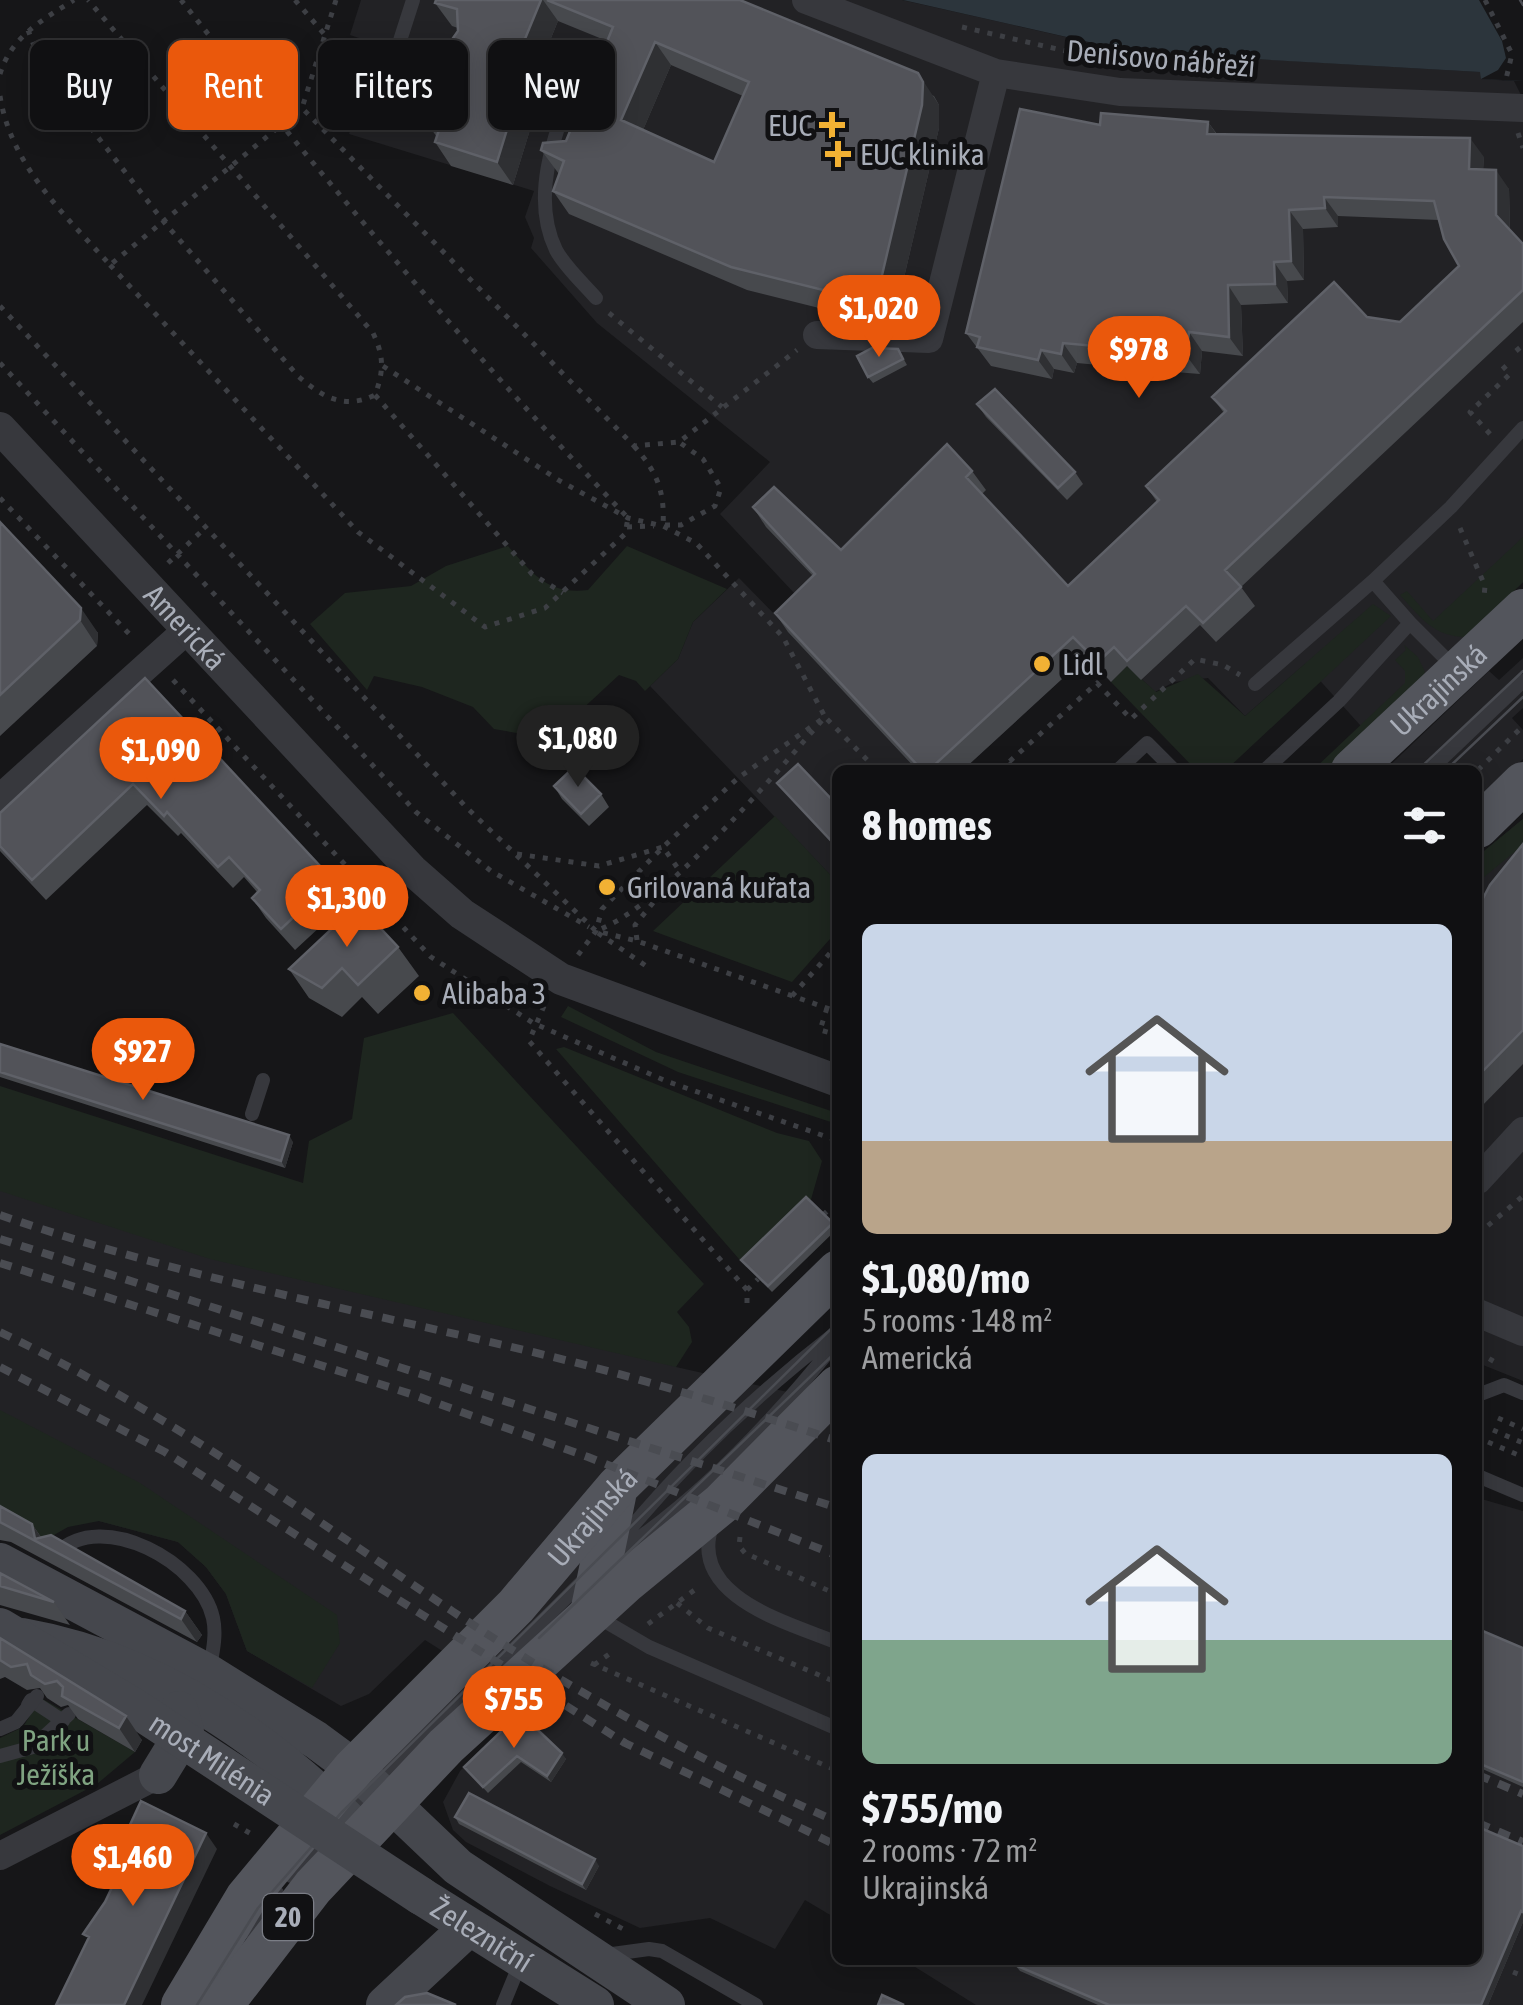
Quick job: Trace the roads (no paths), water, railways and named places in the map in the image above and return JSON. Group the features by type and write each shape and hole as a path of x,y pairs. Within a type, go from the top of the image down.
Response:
{"main road":[{"name":"Ukrajinská","path":"1357,765 1458,672 1504,606"},
{"path":"1482,823 1523,783"},
{"name":"Ukrajinská","path":"358,1801 617,1486 832,1276"},
{"name":"Ukrajinská","path":"358,1801 721,1504 832,1392"},
{"path":"591,1613 617,1486"},
{"path":"0,1562 208,1673 358,1801"},
{"path":"0,1630 98,1655 158,1679 358,1801 666,2005"},
{"name":"most Milénia","path":"0,1630 129,1704 422,1896"},
{"path":"158,1679 183,1718 185,1731 158,1774"},
{"name":"20","path":"205,2002 275,1933 358,1801"},
{"name":"Železniční","path":"422,1896 596,2005"},
{"path":"385,2005 469,1927"}],"street":[{"name":"Denisovo nábřeží","path":"806,0 996,73 1120,92 1523,108"},
{"path":"817,335 930,339 996,73"},
{"name":"Americká","path":"0,428 412,870 462,914 561,978 832,1079"},
{"path":"0,798 188,630"},
{"path":"1482,1176 1523,1131"},
{"path":"1482,1314 1523,1332"},
{"path":"0,1856 158,1774"}],"lane":[{"path":"400,40 413,0"},
{"path":"559,130 550,156 543,215 558,254 596,298"},
{"path":"1255,684 1451,507 1523,428"},
{"path":"1372,581 1458,672"},
{"path":"1270,765 1339,700 1410,623"},
{"name":"Ukrajinská","path":"1435,765 1523,681"},
{"path":"1123,765 1147,742 1169,765"},
{"path":"252,1114 263,1080"},
{"name":"Ukrajinská","path":"358,1801 601,1563 659,1495 790,1368 832,1336"},
{"name":"Ukrajinská","path":"601,1563 676,1511 805,1381 832,1347"},
{"path":"1482,1393 1504,1385 1523,1393"},
{"path":"1482,1478 1523,1494"},
{"path":"721,1504 710,1531 711,1554 722,1583 744,1603 832,1640"},
{"path":"57,1553 77,1538 110,1538 141,1546 181,1572 202,1595 212,1617 214,1648 208,1673"},
{"path":"591,1613 649,1647 832,1725"},
{"path":"0,1728 16,1722 38,1696"},
{"path":"0,1728 14,1720 30,1700 66,1717 33,1747 0,1756"},
{"path":"234,1952 274,1895 358,1801"},
{"path":"590,1958 649,1949 662,1952 756,2005"},
{"path":"503,2005 521,1960"}],"tram line":[{"path":"1520,0 1523,5"},
{"path":"1423,765 1523,671"},
{"path":"1451,765 1523,697"},
{"path":"197,2005 258,1908 341,1813 832,1328"},
{"path":"539,1638 832,1356"}],"railway":[{"path":"0,1215 203,1275 619,1374 832,1439"},
{"path":"0,1239 832,1506"},
{"path":"0,1263 411,1394 588,1457 832,1554"},
{"path":"0,1332 175,1428 498,1641 592,1698 738,1776 832,1819"},
{"path":"0,1367 165,1452 625,1743 832,1843"},
{"path":"1482,1777 1523,1794"},
{"path":"1482,1825 1523,1842"}],"place":[{"name":"EUC","path":"832,125"},
{"name":"EUC klinika","path":"838,154"},
{"name":"Lidl","path":"1042,664"},
{"name":"Grilovaná kuřata","path":"607,887"},
{"name":"Alibaba 3","path":"422,993"}],"park label":[{"name":"Park u Ježíška","path":"56,1757"}]}
